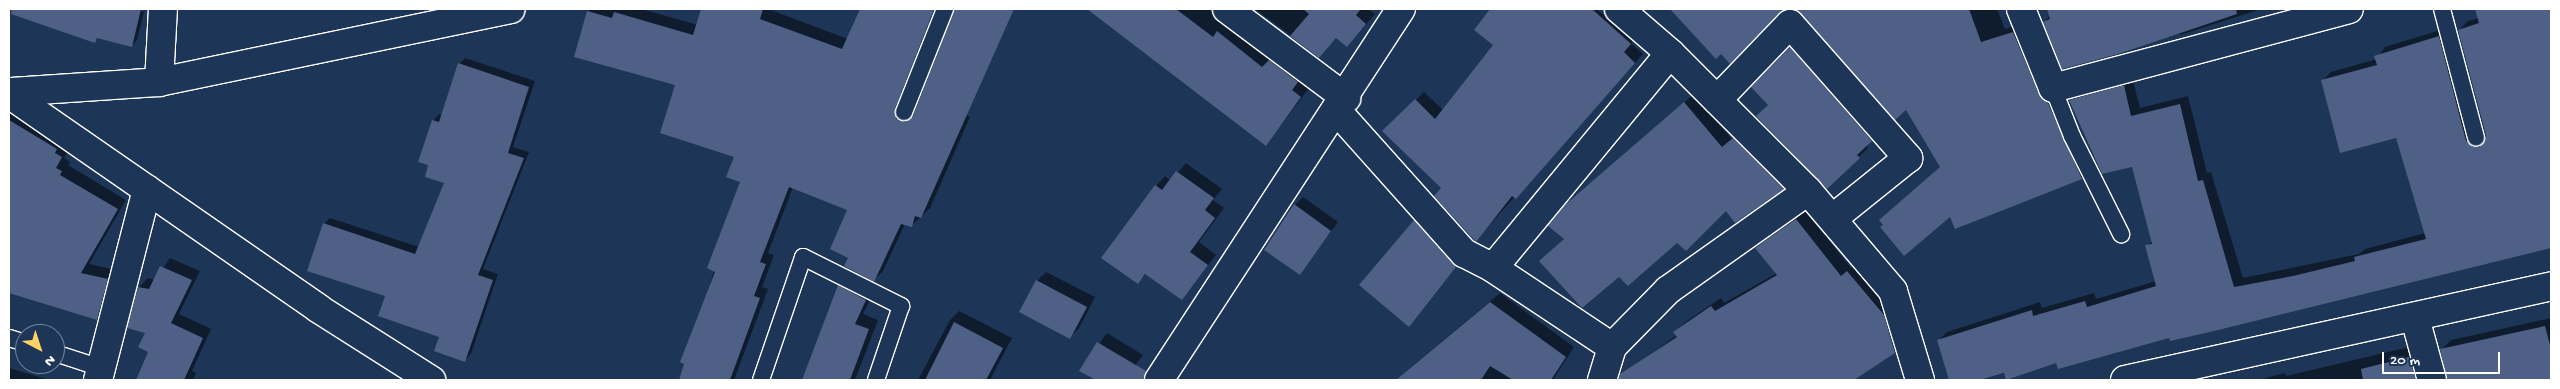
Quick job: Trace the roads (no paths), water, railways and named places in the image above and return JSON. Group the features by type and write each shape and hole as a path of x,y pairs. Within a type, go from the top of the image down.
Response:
{"street":[{"path":"158,82 164,9"},
{"path":"9,93 158,82 511,9"},
{"path":"1228,9 1341,104 1464,253 1493,268 1612,347"},
{"path":"1159,380 1341,104 1401,9"},
{"path":"1619,9 1670,53 1808,190 1894,291 1920,380"},
{"path":"2021,9 2053,88 2349,9"},
{"path":"1718,100 1790,24 1908,158 1832,219"},
{"path":"1493,268 1670,53"},
{"path":"9,93 319,309 431,380"},
{"path":"99,374 147,189"},
{"path":"1602,380 1612,347 1668,290 1808,190"},
{"path":"2125,380 2415,318 2551,286"},
{"path":"2415,318 2432,380"}],"lane":[{"path":"904,112 945,9"},
{"path":"2442,9 2476,138"},
{"path":"2053,88 2072,136 2121,234"},
{"path":"761,380 802,257 901,306 876,380"},
{"path":"65,358 99,374"}]}
